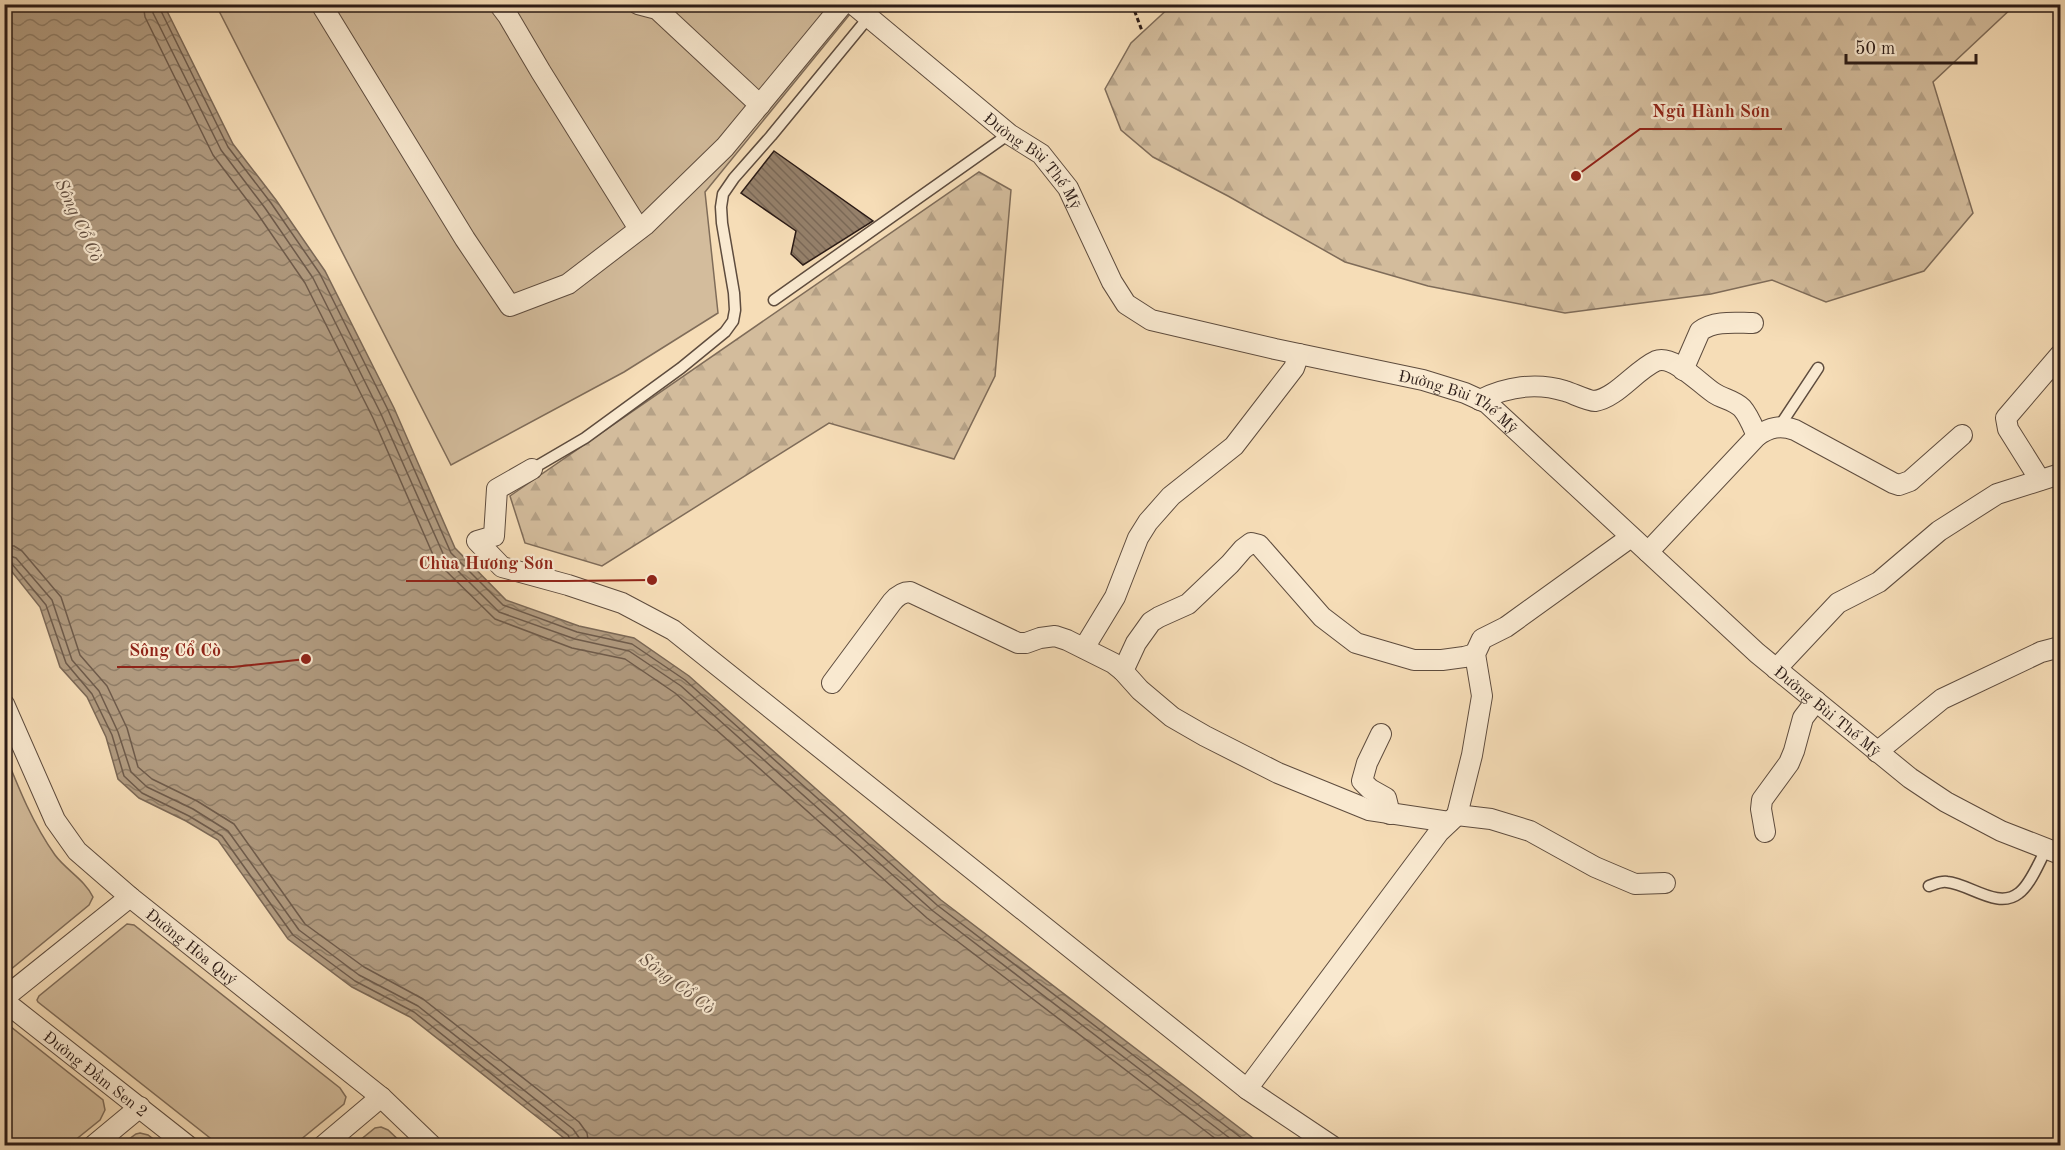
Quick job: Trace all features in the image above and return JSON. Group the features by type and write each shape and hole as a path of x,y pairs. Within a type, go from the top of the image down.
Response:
{"street":[{"path":"321,4 465,238 510,306 567,284 639,229 725,147 843,4"},
{"path":"499,4 508,15 639,229"},
{"path":"638,4 657,9 760,105"},
{"name":"Đường Bùi Thế Mỹ","path":"853,4 1009,134 1041,154 1068,188 1112,282 1126,304 1151,320 1423,380 1465,393 1487,403 1776,669 1877,752 1946,802 2001,831 2054,851"},
{"path":"1683,370 1700,331 1716,324 1753,323"},
{"path":"1084,648 1115,597 1138,538 1148,522 1171,496 1234,446 1294,368 1299,354"},
{"path":"2040,480 2008,429 2006,418 2061,355"},
{"path":"1480,400 1508,389 1538,387 1556,388 1591,401 1607,396 1657,361 1664,359 1714,393 1741,406 1757,436"},
{"path":"1647,552 1764,431 1779,427 1795,430 1899,485 1910,481 1962,435"},
{"path":"532,469 497,489 494,536 477,541 502,567 622,603 673,630 1247,1089 1332,1146"},
{"path":"1776,669 1838,603 1879,582 1939,531 1996,494 2061,474"},
{"path":"1247,1089 1439,832 1453,818 1472,755 1482,696 1475,654 1482,639 1506,627 1631,537"},
{"path":"1123,671 1136,643 1151,622 1188,604 1251,543 1259,545 1322,617 1356,643 1414,660 1453,658 1475,654"},
{"path":"832,683 897,596 910,592 1018,643 1055,636 1084,648 1113,663 1172,717 1278,773 1345,802 1390,814 1491,819 1530,831 1595,867 1635,884 1665,884"},
{"path":"1877,752 1942,699 2042,652 2061,647"},
{"path":"1765,832 1761,809 1762,800 1788,763 1794,751 1803,718 1816,701"},
{"name":"Đường Hòa Quý","path":"4,704 60,829 84,858 381,1097 432,1146"},
{"path":"1381,734 1367,763 1362,781 1370,789 1386,798 1390,814"},
{"path":"4,1000 130,897"},
{"name":"Đường Đầm Sen 2","path":"4,1000 188,1146"},
{"path":"323,1146 381,1097"},
{"path":"93,1146 140,1107"}],"lane":[{"path":"532,469 585,438 681,368 725,332 733,321 735,310 722,223 723,194 868,18"},
{"path":"774,300 1009,134"},
{"path":"1779,427 1818,368"},
{"path":"1929,886 1947,882 1998,899 2011,898 2020,892 2054,851"}],"path":[{"path":"1132,4 1142,31"}],"green space":[{"path":"839,4 850,14 705,192 718,313 624,372 451,465 216,5"},
{"path":"1172,5 2015,5 1933,82 1973,213 1924,271 1826,302 1772,280 1711,294 1565,313 1428,286 1345,262 1153,157 1121,130 1105,89 1131,43"},
{"path":"979,172 1011,190 995,376 954,459 829,423 602,566 525,543 510,496"},
{"path":"5,754 27,806 47,843 59,860 85,885 93,897 89,905 10,970 5,971"},
{"path":"127,924 134,925 340,1088 346,1097 344,1104 294,1145 219,1145 38,1002 39,996"},
{"path":"4,1026 11,1027 103,1100 105,1110 100,1120 69,1145 5,1145"},
{"path":"381,1127 388,1130 404,1145 354,1145 375,1128"},
{"path":"140,1133 148,1135 161,1145 121,1145"}],"water":[{"path":"5,4 164,5 233,144 276,200 325,271 394,408 455,548 506,600 579,626 634,638 689,676 941,900 1262,1145 568,1145 565,1139 410,1017 352,987 288,939 218,840 139,798 118,779 106,737 87,697 60,667 40,607 5,563"}],"building":[{"path":"774,151 873,221 803,265 791,254 796,231 741,193"}],"place":[{"name":"Ngũ Hành Sơn","path":"1576,176"},
{"name":"Chùa Hương Sơn","path":"652,580"},
{"name":"Sông Cổ Cò","path":"306,659"}]}
